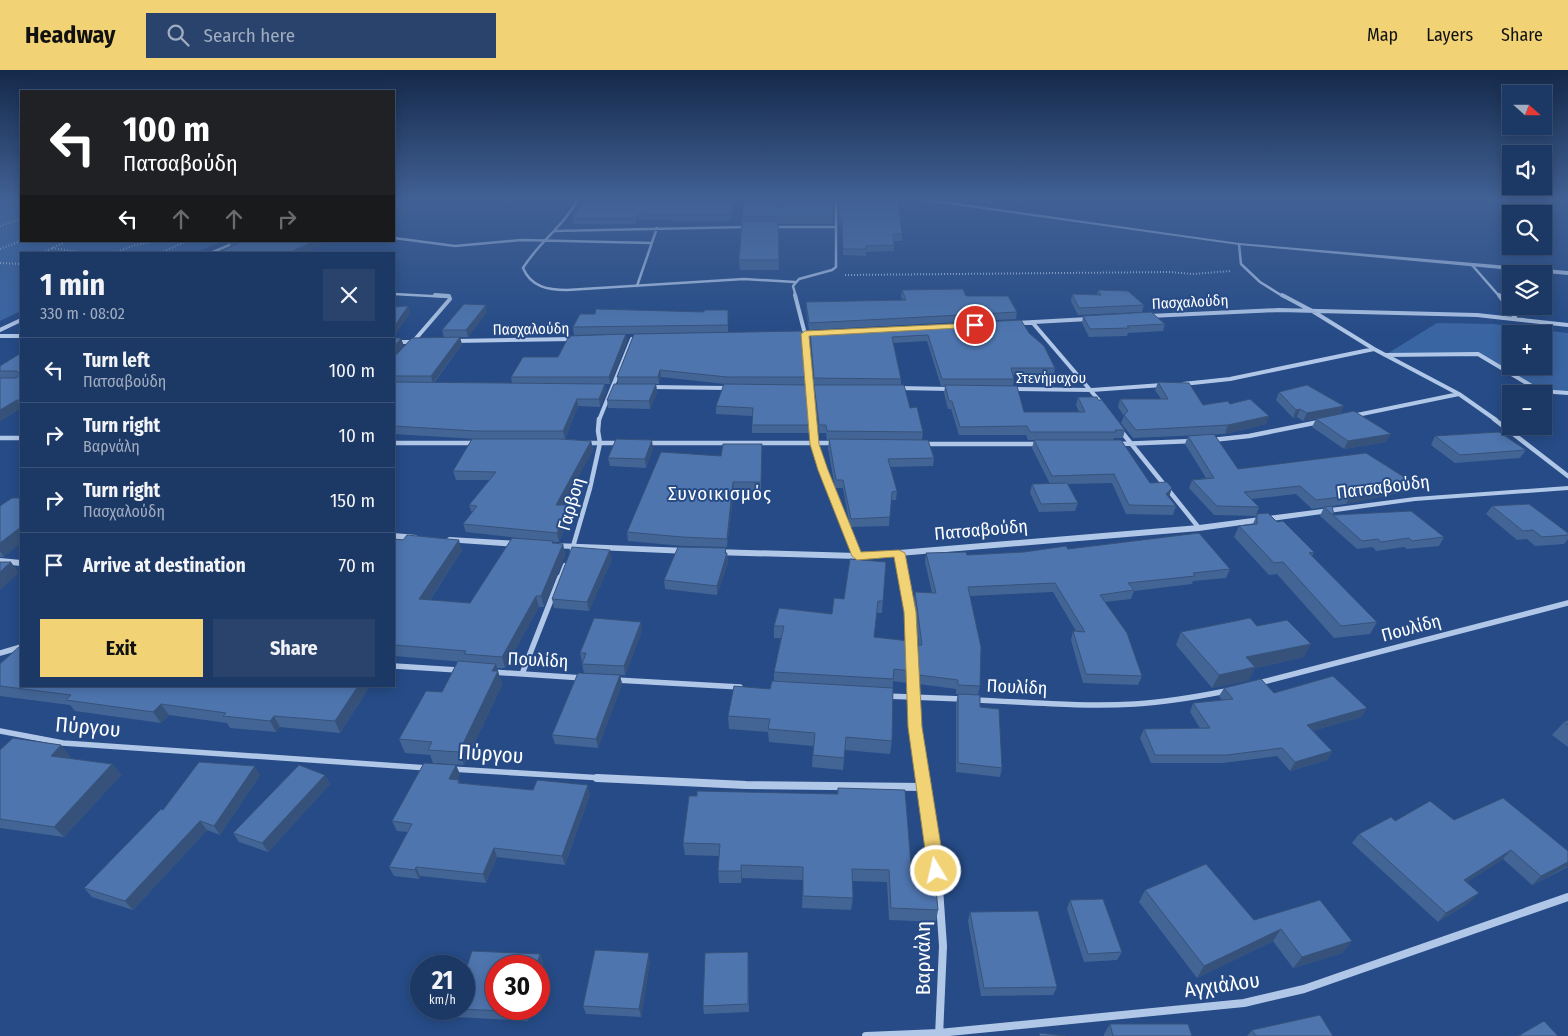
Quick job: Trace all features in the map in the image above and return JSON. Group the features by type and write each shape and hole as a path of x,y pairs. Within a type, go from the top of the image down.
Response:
{"street":[{"path":"213,252 232,244"},
{"path":"436,244 449,246 474,244"},
{"path":"542,244 523,268 524,272 539,287 567,290 752,278 795,282 835,268 835,244"},
{"path":"637,286 652,244"},
{"path":"1239,244 1239,258 1245,270 1266,286 1314,312 1384,355 1459,394 1484,410 1568,476"},
{"path":"1240,244 1568,273"},
{"path":"1472,265 1494,289 1516,319"},
{"path":"795,282 792,286 805,334 815,444 823,470 857,556"},
{"path":"395,294 449,296 449,302 407,348"},
{"name":"Πασχαλούδη","path":"1148,316 1266,310 1466,314 1568,325"},
{"path":"1012,323 1090,319"},
{"path":"0,330 20,320"},
{"path":"1032,322 1092,390 1109,413"},
{"path":"796,334 825,333"},
{"path":"0,336 20,336"},
{"path":"622,339 642,338"},
{"name":"Πασχαλούδη","path":"452,341 582,339"},
{"name":"Γαρβοη","path":"571,551 590,488 600,443 599,420 632,339"},
{"path":"395,342 422,342"},
{"path":"1176,384 1230,379 1374,349"},
{"path":"1384,355 1478,354 1540,391 1568,393"},
{"name":"Στενήμαχου","path":"1006,389 1092,390 1167,385"},
{"path":"602,387 622,387"},
{"path":"642,387 731,388"},
{"path":"800,388 829,388"},
{"path":"888,388 956,389"},
{"path":"1342,418 1459,394"},
{"path":"1206,440 1250,436 1322,422"},
{"path":"1120,429 1199,528"},
{"path":"0,438 20,438"},
{"path":"1112,444 1197,440"},
{"path":"395,443 482,443"},
{"path":"580,443 630,443"},
{"path":"639,443 844,444"},
{"path":"922,444 1047,444"},
{"name":"Πατσαβούδη","path":"543,546 571,551 857,556 1199,528 1415,499 1568,488"},
{"path":"395,536 424,538"},
{"path":"444,539 523,544"},
{"name":"Βαρνάλη","path":"899,553 910,612 913,697 922,787 941,908 943,946 939,1035"},
{"path":"0,561 20,563"},
{"path":"522,674 566,563"},
{"name":"Πουλίδη","path":"1248,686 1568,603"},
{"path":"0,653 20,647"},
{"path":"395,666 463,670"},
{"name":"Πουλίδη","path":"482,671 590,678"},
{"path":"610,679 747,688"},
{"name":"Πουλίδη","path":"874,695 1088,705 1158,702 1229,690"},
{"name":"Πύργου","path":"0,731 63,743 437,768"},
{"name":"Πύργου","path":"447,769 735,785 820,788 922,787"},
{"name":"Αγχιάλου","path":"866,1036 939,1035 1244,1003 1304,989 1568,897"}],"path":[{"path":"0,249 13,244"},
{"path":"44,252 60,244"},
{"path":"117,252 141,244"},
{"path":"162,252 180,244"},
{"path":"52,248 79,252"},
{"path":"0,262 20,264"},
{"path":"844,275 1160,272 1192,274 1245,270"}],"shaded area":[{"path":"0,244 216,244 197,252 20,252 20,311 0,321"},
{"path":"1437,323 1502,325 1502,367 1483,356 1385,355"},
{"path":"1552,331 1568,333 1568,393 1552,393 1552,385 1532,385 1515,375 1552,375"}],"building":[{"path":"237,244 308,244 290,252 219,252"},
{"path":"740,244 779,244 779,260 739,260"},
{"path":"843,244 894,245 866,246 866,249 843,249"},
{"path":"963,289 966,296 1008,296 1017,312 809,323 806,302 906,300 902,290"},
{"path":"1098,290 1128,291 1144,305 1079,308 1072,294 1101,295"},
{"path":"464,304 486,305 466,330 442,330"},
{"path":"408,306 395,326 395,307"},
{"path":"596,309 704,312 704,310 728,310 728,325 573,327 580,314 595,314"},
{"path":"1151,312 1165,324 1127,326 1129,328 1090,329 1083,316"},
{"path":"1021,320 1029,333 1044,346 1055,368 1011,368 1014,379 942,379 928,335 892,337 901,379 814,378 810,331"},
{"path":"802,331 806,377 727,377 660,370 658,377 617,377 634,334"},
{"path":"626,334 609,377 511,377 523,357 558,357 569,336"},
{"path":"460,337 431,376 395,376 395,356 412,338"},
{"path":"395,338 401,338 395,346"},
{"path":"20,354 20,375 17,371 0,371 0,366"},
{"path":"20,375 20,400 0,410 0,378 16,378"},
{"path":"395,382 605,384 599,399 577,399 563,431 475,431 395,426"},
{"path":"1158,382 1189,383 1203,405 1228,401 1230,404 1250,399 1269,416 1228,425 1136,430 1124,415 1128,411 1120,399 1168,399"},
{"path":"614,384 656,384 649,401 607,400"},
{"path":"724,384 807,385 811,425 752,425 753,408 716,406"},
{"path":"814,385 904,385 910,408 917,407 923,432 827,431 826,425 819,425"},
{"path":"945,385 1017,386 1024,412 1085,412 1078,397 1097,397 1098,400 1102,400 1125,430 1115,430 1116,432 1030,432 1027,426 960,427 952,401 949,401"},
{"path":"1307,385 1344,406 1307,413 1300,409 1296,410 1279,392"},
{"path":"1354,411 1391,434 1348,441 1316,419"},
{"path":"1499,432 1526,450 1460,455 1435,436"},
{"path":"1214,434 1238,469 1366,453 1412,482 1350,496 1316,500 1300,486 1244,492 1259,507 1217,506 1192,480 1214,478 1188,436"},
{"path":"472,439 591,441 556,505 568,505 557,533 463,524 477,506 469,505 496,472 453,471"},
{"path":"616,439 652,440 645,459 608,458"},
{"path":"829,439 928,440 934,458 888,459 897,491 892,492 890,517 851,519 843,480 836,480"},
{"path":"1034,440 1121,440 1150,483 1167,482 1172,488 1166,494 1176,506 1129,505 1114,474 1052,476"},
{"path":"723,444 762,444 761,482 733,482 727,539 627,532 661,452 721,456"},
{"path":"1067,483 1078,503 1041,504 1032,484"},
{"path":"12,498 20,498 20,528 0,543 0,506"},
{"path":"1529,504 1568,533 1568,535 1542,537 1533,530 1523,531 1492,506"},
{"path":"1332,506 1334,515 1411,511 1444,537 1412,541 1409,538 1381,542 1378,539 1362,541 1324,507"},
{"path":"1268,513 1277,522 1283,521 1314,552 1309,553 1377,622 1341,626 1283,562 1274,563 1239,526 1257,524 1257,514"},
{"path":"1199,533 1230,569 1193,573 1195,576 1128,583 1134,590 1100,595 1127,633 1142,676 1086,674 1073,631 1085,632 1055,583 968,587 981,647 980,686 958,685 958,680 919,675 918,645 922,645 915,592 936,593 926,553 966,552 967,555 1024,552 1066,546 1068,549"},
{"path":"407,535 459,540 419,599 470,603 512,538 553,541 552,543 563,544 541,596 536,596 502,657 464,654 466,651 395,645 395,539 403,540"},
{"path":"572,547 610,550 587,602 552,599"},
{"path":"678,547 726,548 725,553 727,553 717,586 664,580"},
{"path":"850,559 886,562 883,601 878,601 874,637 909,641 910,671 894,669 893,679 774,672 784,626 774,626 779,608 832,614 834,598 844,599"},
{"path":"0,562 11,562 0,572"},
{"path":"594,618 641,622 624,666 582,664 586,653 580,653"},
{"path":"1250,618 1257,626 1287,620 1311,644 1246,657 1255,667 1219,675 1181,632"},
{"path":"20,646 20,687 357,687 335,721 274,716 270,721 223,716 226,713 161,704 153,712 66,700 71,695 0,686 0,664"},
{"path":"458,661 496,664 492,671 498,671 459,752 428,750 432,742 399,739 426,691 442,692"},
{"path":"578,673 620,675 596,739 552,735"},
{"path":"1333,676 1367,708 1307,725 1332,751 1295,762 1282,748 1227,755 1155,755 1144,729 1210,728 1193,703 1233,699 1224,688 1261,679 1274,693"},
{"path":"772,681 893,688 892,741 846,737 844,758 813,755 815,733 768,729 770,719 728,716 734,686 770,689"},
{"path":"958,694 980,695 980,707 999,709 1002,768 958,763"},
{"path":"13,738 61,745 51,756 112,764 54,827 0,819 0,750"},
{"path":"199,762 255,766 214,826 200,821 125,901 84,888 161,809 163,810"},
{"path":"424,763 456,765 449,779 459,780 458,783 533,790 537,780 588,785 562,856 494,848 483,874 416,867 415,870 389,867 412,824 392,821"},
{"path":"299,765 325,775 262,843 233,833"},
{"path":"838,788 905,790 911,865 934,867 938,910 891,908 889,870 852,869 853,898 803,896 803,867 741,865 741,871 718,871 720,844 683,843 689,796 697,796 697,791 838,794"},
{"path":"1503,798 1568,851 1568,862 1541,876 1511,850 1464,880 1479,893 1446,913 1359,834 1391,817 1395,821 1430,801 1454,820"},
{"path":"1206,864 1254,920 1320,900 1352,941 1302,957 1281,929 1204,966 1145,890"},
{"path":"1103,899 1122,952 1088,954 1070,900"},
{"path":"1038,911 1057,987 984,988 970,912"},
{"path":"595,950 649,953 639,1009 583,1006"},
{"path":"472,951 540,954 485,955 485,1010 475,1010 475,955 471,955"},
{"path":"748,952 748,1004 703,1006 705,953"},
{"path":"1320,1015 1333,1036 1256,1036 1252,1030"},
{"path":"1544,1021 1558,1036 1518,1036"},
{"path":"1110,1024 1188,1024 1192,1036 1113,1036"},
{"path":"1039,1033 1066,1036 1040,1036"}],"district":[{"name":"Συνοικισμός","path":"720,493"}],"route":[{"path":"936,871 922,787 915,727 910,612 899,553 857,556 823,470 815,444 805,334 975,325"}]}
